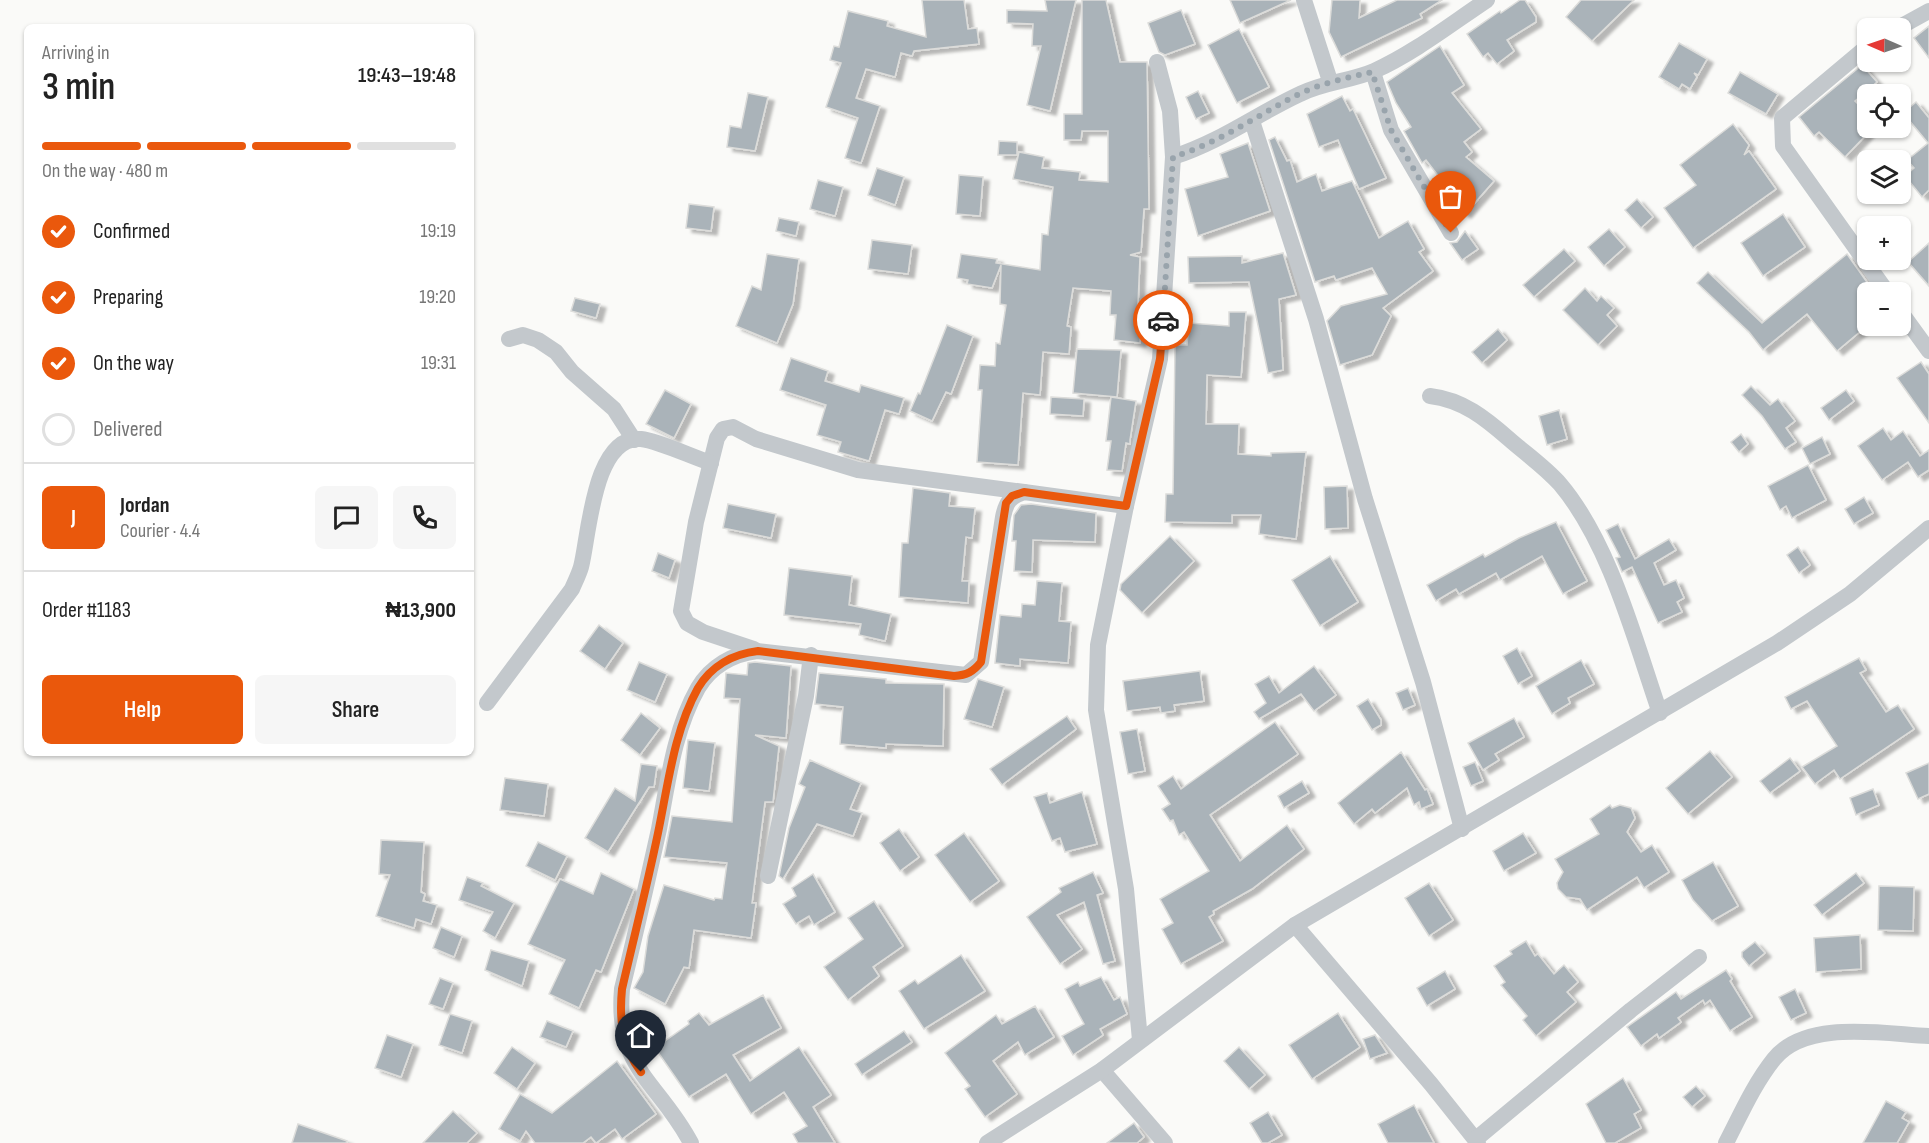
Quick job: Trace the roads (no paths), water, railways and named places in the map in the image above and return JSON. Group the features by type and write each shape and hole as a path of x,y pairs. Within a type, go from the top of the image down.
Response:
{"street":[{"path":"1304,0 1330,81"},
{"path":"1173,157 1202,148 1299,94 1330,81 1372,72 1408,52 1487,0"},
{"path":"1911,21 1929,11"},
{"path":"1857,55 1782,118 1783,147 1880,282"},
{"path":"1140,1040 1126,889 1096,710 1098,645 1126,506 1160,359 1173,157 1170,111 1157,62"},
{"path":"1372,72 1391,130 1451,233"},
{"path":"1252,122 1316,319 1365,499 1423,682 1462,829"},
{"path":"1911,326 1929,351"},
{"path":"509,339 523,335 538,340 556,352 572,372 614,408 634,440"},
{"path":"1430,396 1450,399 1462,404 1491,424 1560,485 1583,517 1618,590 1660,713"},
{"path":"1024,492 1012,496 1006,503 981,662 975,670 966,675 954,676 758,651 703,633 687,623 681,611 696,522 717,438 723,429 733,427 756,439 858,470 1024,492 1126,506"},
{"path":"487,703 572,589 581,568 592,505 601,474 614,451 626,441 641,439 711,463"},
{"path":"987,1143 1102,1070 1295,926 1777,643 1850,594 1929,528"},
{"path":"691,1143 634,1063 623,1038 619,1015 622,989 685,717 699,686 715,668 736,654 758,651"},
{"path":"768,876 806,696 811,656"},
{"path":"1295,926 1477,1141 1631,1010 1699,957"},
{"path":"1726,1143 1753,1091 1776,1056 1806,1036 1833,1032 1929,1036"},
{"path":"1102,1070 1165,1143"}]}
